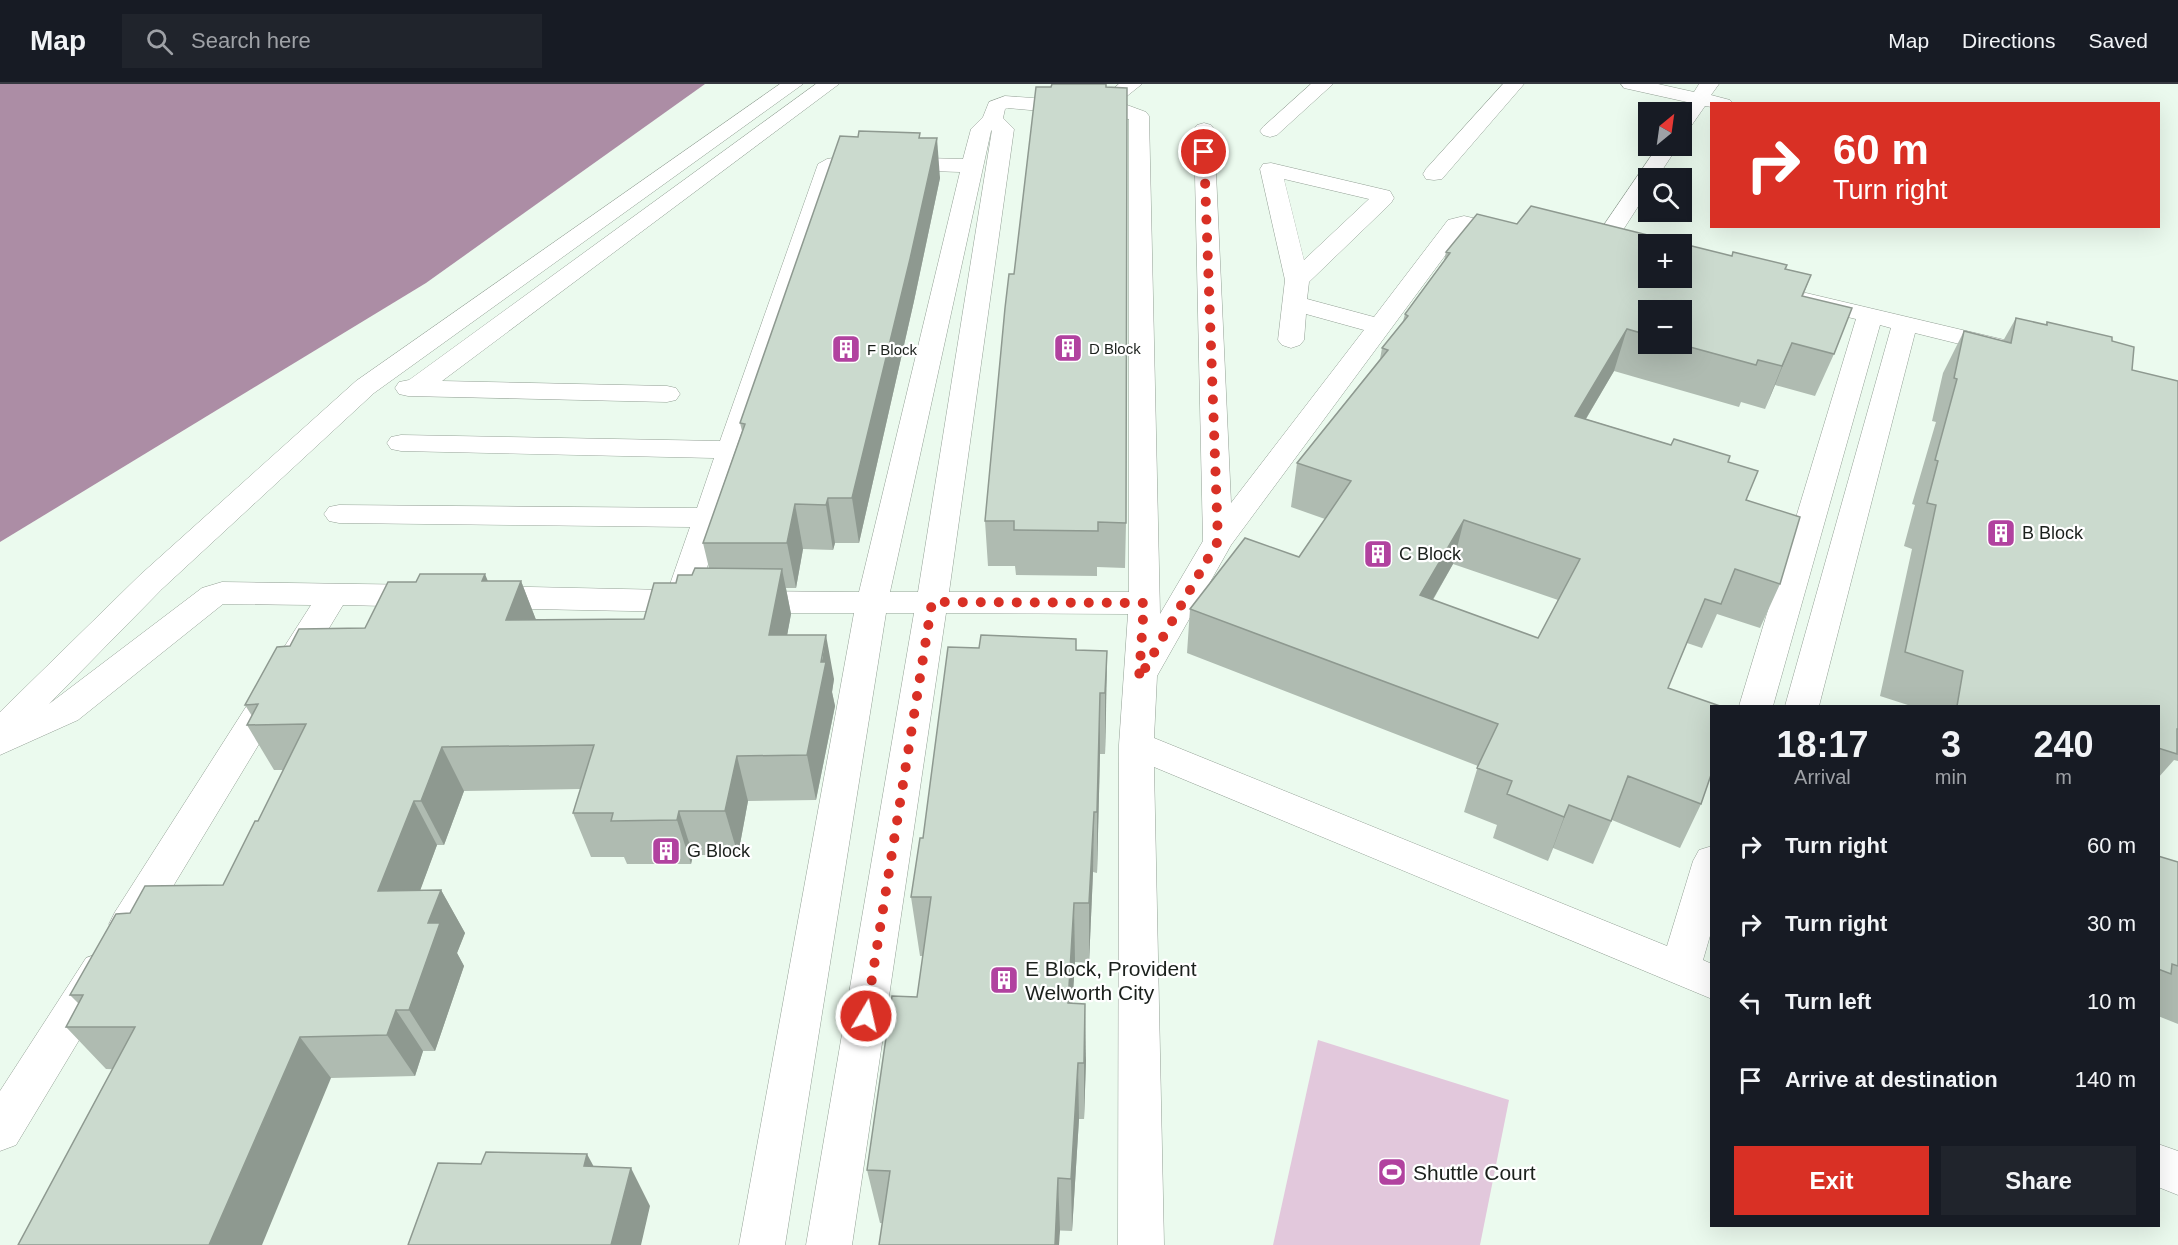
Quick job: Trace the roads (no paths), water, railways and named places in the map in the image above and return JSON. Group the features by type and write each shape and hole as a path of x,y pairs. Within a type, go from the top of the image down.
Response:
{"street":[{"path":"0,733 151,582 365,387 794,84"},
{"path":"415,388 829,84"},
{"path":"1115,96 1132,84"},
{"path":"1270,131 1323,84"},
{"path":"1434,174 1514,84"},
{"path":"1631,84 1704,91 1720,102"},
{"path":"1692,110 1704,91"},
{"path":"762,1245 872,602 981,129 992,120 996,106 1005,102 1127,111 1139,116 1144,603 1136,745 1141,1245"},
{"path":"829,1245 932,602 1004,129 992,120"},
{"path":"1204,129 1218,541"},
{"path":"1616,225 1661,156"},
{"path":"680,601 826,169 845,162 972,166"},
{"path":"1291,340 1296,292 1271,169 1382,196 1383,198 1296,292"},
{"path":"1139,679 1218,541 1456,225 1464,223 1533,239"},
{"path":"1296,292 1381,327"},
{"path":"1782,295 2030,353"},
{"path":"1756,705 1870,315"},
{"path":"1802,705 1905,322"},
{"path":"365,387 667,394"},
{"path":"401,443 732,450"},
{"path":"339,514 709,518"},
{"path":"0,742 66,711 213,595 222,593 680,601 1144,603"},
{"path":"0,1130 334,594"},
{"path":"1136,745 1696,975 1710,875"},
{"path":"2160,1166 2178,1173"}],"place":[{"name":"D Block","path":"1068,348"},
{"name":"F Block","path":"846,349"},
{"name":"B Block","path":"2001,533"},
{"name":"C Block","path":"1378,554"},
{"name":"G Block","path":"666,851"},
{"name":"E Block, Provident Welworth City","path":"1004,980"},
{"name":"Shuttle Court","path":"1392,1172"}]}
